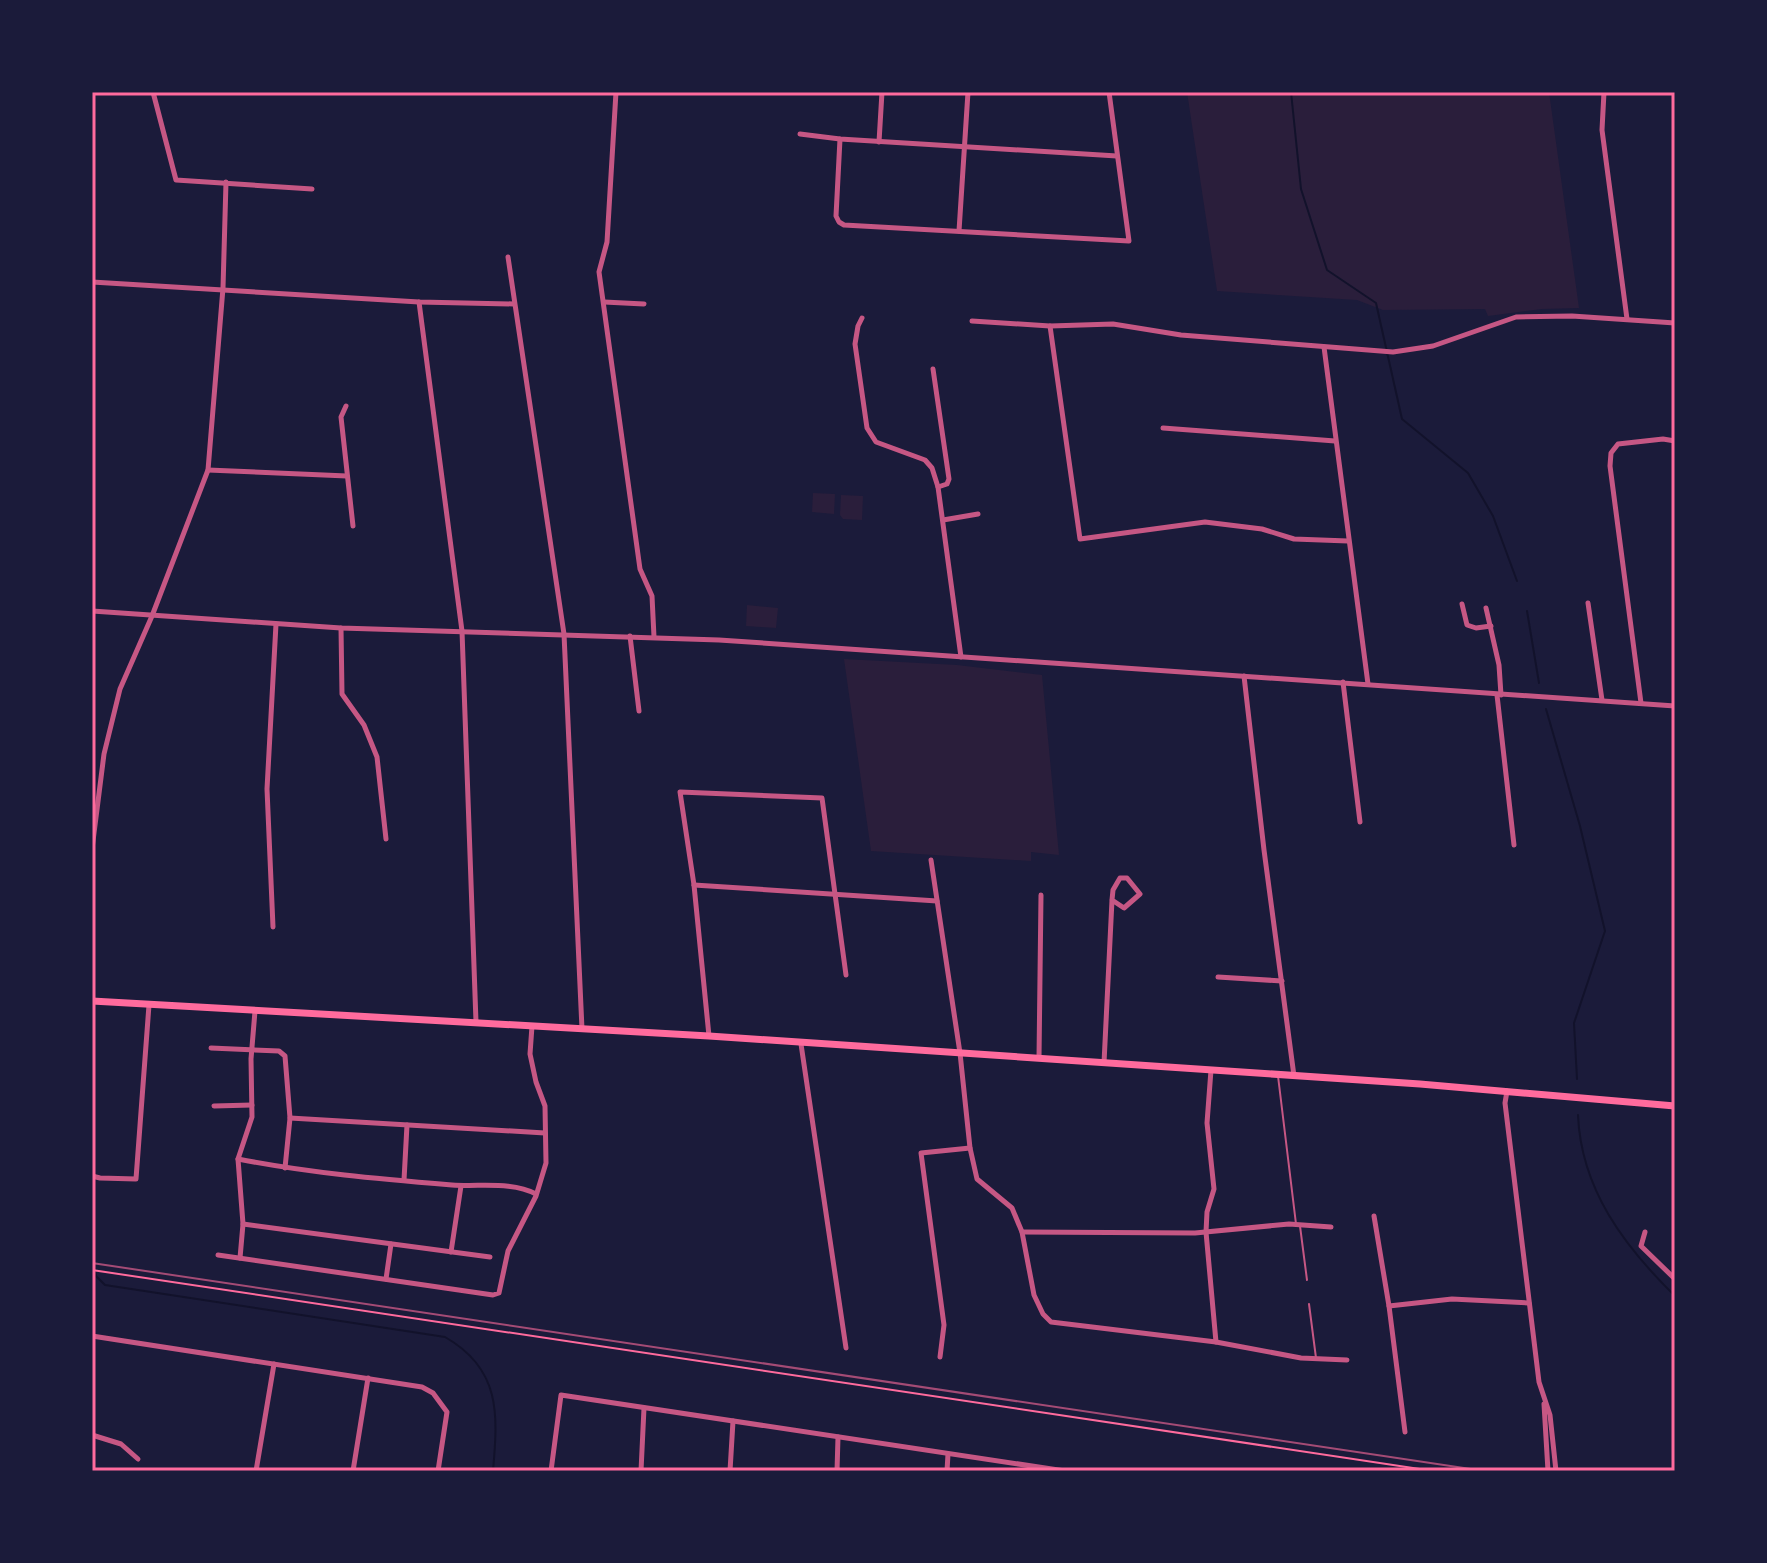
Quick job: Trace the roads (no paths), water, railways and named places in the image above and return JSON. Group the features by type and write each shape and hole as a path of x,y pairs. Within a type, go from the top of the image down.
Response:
{"main road":[{"path":"92,1001 709,1036 1507,1090 1675,1106"}],"street":[{"path":"153,92 176,180 312,189"},
{"path":"616,92 607,242 599,272 640,569 652,596 654,637"},
{"path":"879,142 882,92"},
{"path":"959,231 968,92"},
{"path":"840,139 836,209 839,222 851,226 1129,241 1109,92"},
{"path":"1604,92 1602,130 1627,319"},
{"path":"800,134 879,142 1117,156"},
{"path":"92,849 104,754 120,689 152,616 208,470 223,288 226,182"},
{"path":"508,257 564,634 582,1030"},
{"path":"92,282 419,302 514,304"},
{"path":"419,302 462,631 476,1022"},
{"path":"604,302 644,304"},
{"path":"972,321 1050,326 1113,324 1181,335 1393,352 1433,346 1516,317 1572,316 1675,323"},
{"path":"862,318 855,344 867,428 872,438 882,445 925,460 932,468 938,487 961,657"},
{"path":"1050,326 1080,539 1205,522 1262,529 1294,539 1348,541"},
{"path":"1324,347 1368,684"},
{"path":"933,369 949,479 947,484 938,487"},
{"path":"346,406 341,417 353,526"},
{"path":"1163,428 1335,441"},
{"path":"1641,703 1610,466 1611,453 1618,444 1663,439 1675,441"},
{"path":"208,470 347,476"},
{"path":"943,520 978,514"},
{"path":"1588,603 1602,700"},
{"path":"1462,604 1467,625 1476,628 1491,626"},
{"path":"1486,608 1499,665 1499,695 1514,845"},
{"path":"92,611 341,628 654,637 1675,706"},
{"path":"273,927 267,789 276,624"},
{"path":"341,628 342,694 364,725 377,757 386,839"},
{"path":"630,636 639,711"},
{"path":"1244,676 1294,1076"},
{"path":"1343,682 1360,822"},
{"path":"709,1036 694,885 680,792 822,798 846,975"},
{"path":"931,860 960,1053 970,1148 977,1179 1012,1208 1022,1232 1034,1295 1043,1314 1051,1322 1347,1360"},
{"path":"1104,1063 1112,900 1113,890 1120,878 1127,878 1140,894 1124,908 1112,900"},
{"path":"694,885 937,901"},
{"path":"1039,1059 1041,895"},
{"path":"1218,977 1282,981"},
{"path":"92,1176 136,1179 149,1005"},
{"path":"240,1258 243,1224 238,1159 251,1122 255,1011"},
{"path":"218,1255 493,1295 499,1293 508,1251 536,1194 546,1163 545,1106 530,1054 532,1026"},
{"path":"801,1044 846,1348"},
{"path":"211,1048 279,1051 285,1056 290,1118 285,1168"},
{"path":"1211,1070 1207,1123 1214,1189 1207,1212 1206,1232 1216,1342"},
{"path":"1507,1090 1505,1103 1539,1382 1550,1415 1556,1471"},
{"path":"214,1106 252,1105"},
{"path":"290,1118 545,1133"},
{"path":"404,1180 407,1125"},
{"path":"940,1357 944,1325 921,1153 970,1148"},
{"path":"238,1159 285,1168 404,1180 523,1187 536,1194"},
{"path":"451,1252 461,1185"},
{"path":"1374,1216 1405,1432"},
{"path":"243,1224 490,1257"},
{"path":"1022,1232 1206,1232 1298,1225 1331,1227"},
{"path":"1645,1232 1641,1246 1675,1279"},
{"path":"386,1279 391,1244"},
{"path":"1389,1306 1452,1299 1529,1303"},
{"path":"92,1336 422,1387 433,1393 447,1412 438,1471"},
{"path":"256,1471 274,1364"},
{"path":"353,1471 368,1378"},
{"path":"551,1471 561,1395 1065,1471"},
{"path":"1544,1403 1548,1471"},
{"path":"641,1471 644,1408"},
{"path":"730,1471 733,1421"},
{"path":"92,1435 121,1444 138,1459"},
{"path":"837,1471 838,1437"},
{"path":"947,1471 948,1454"}],"lane":[{"path":"1278,1075 1307,1280"},
{"path":"1309,1304 1316,1358"}],"waterway":[{"path":"1291,92 1301,189 1327,270 1376,303 1402,419 1468,473 1493,516 1517,581"},
{"path":"1527,611 1539,683"},
{"path":"1546,709 1580,826 1605,931 1574,1023 1577,1079"},
{"path":"1578,1115 1587,1167 1608,1214 1639,1257 1675,1296"},
{"path":"92,1257 96,1276 105,1285 445,1337 477,1363 486,1378 495,1412 493,1471"}],"railway":[{"path":"92,1263 1484,1471"}]}
